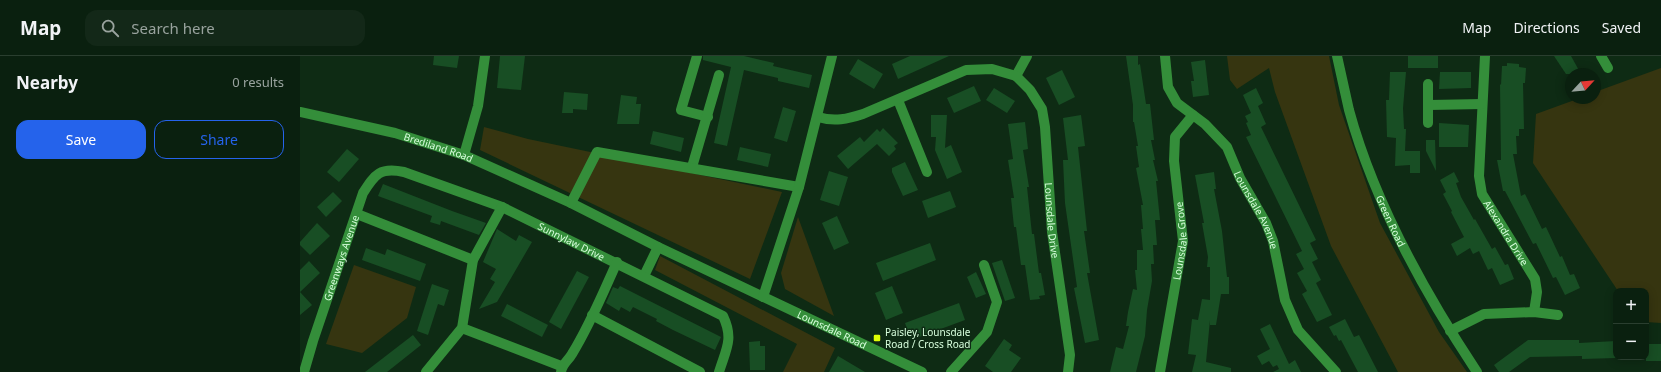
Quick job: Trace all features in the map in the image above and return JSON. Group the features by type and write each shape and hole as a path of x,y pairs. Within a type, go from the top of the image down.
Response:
{"street":[{"path":"464,155 478,106 485,56"},
{"path":"697,56 681,110 708,117"},
{"path":"763,297 799,187 822,102 832,56"},
{"path":"1016,76 1027,56"},
{"name":"Lounsdale Avenue","path":"1165,56 1168,87 1177,103 1205,124 1226,147 1240,178 1266,223 1273,241 1285,300 1298,330 1336,372"},
{"name":"Green Road","path":"1337,56 1350,111 1374,180 1406,253 1450,331 1477,372"},
{"name":"Alexandra Drive","path":"1485,56 1480,176 1482,194 1535,279 1537,292 1534,312"},
{"path":"1601,56 1608,68"},
{"name":"Lounsdale Drive","path":"818,117 827,120 846,120 898,100 966,70 992,69 1016,76 1030,90 1042,109 1045,127 1052,232 1070,355 1068,372"},
{"path":"692,168 720,75"},
{"path":"1428,84 1428,123"},
{"path":"898,100 927,172"},
{"path":"1429,105 1482,104"},
{"name":"Brediland Road","path":"300,112 394,133 464,155 571,203 658,247 763,297"},
{"name":"Lounsdale Grove","path":"1160,372 1183,241 1174,160 1175,137 1193,115"},
{"path":"571,203 597,152 799,187"},
{"name":"Greenways Avenue","path":"304,372 363,193 374,176 388,170 404,172"},
{"name":"Sunnylaw Drive","path":"404,172 502,207 617,262 723,316 730,336 719,372"},
{"path":"426,372 462,328 473,260 502,207"},
{"path":"357,214 473,260"},
{"path":"644,276 658,247"},
{"path":"462,328 561,369 571,355 592,315 617,262"},
{"path":"951,372 987,332 997,302 984,265"},
{"name":"Lounsdale Road","path":"763,297 902,368 922,372"},
{"path":"1450,331 1484,314 1534,312 1558,315"},
{"path":"592,315 700,372"}],"shaded area":[{"path":"1227,56 1329,56 1339,105 1380,223 1439,332 1467,372 1398,372 1331,246 1275,92 1269,68 1237,89 1230,80"},
{"path":"1661,68 1661,323 1649,322 1649,288 1616,288 1533,163 1536,114 1565,103 1601,104 1601,90"},
{"path":"484,127 528,139 782,192 750,279 480,150"},
{"path":"798,217 834,316 785,289 781,273"},
{"path":"660,256 835,348 824,372 783,372 797,344 655,270"},
{"path":"354,265 416,287 407,318 362,353 326,344"}],"building":[{"path":"434,56 459,56 457,68 433,65"},
{"path":"500,56 525,56 521,90 497,88"},
{"path":"703,56 744,56 774,63 773,66 812,75 809,88 778,81 778,78 744,70 727,146 714,143 731,67 703,60"},
{"path":"910,56 949,56 898,79 892,64"},
{"path":"1126,56 1138,56 1138,65 1140,64 1146,104 1150,104 1154,140 1151,140 1155,160 1153,160 1158,181 1156,181 1160,220 1155,220 1157,245 1153,245 1154,264 1151,264 1152,281 1147,310 1145,336 1136,372 1110,372 1116,347 1123,349 1129,326 1126,326 1133,289 1137,290 1135,270 1137,270 1137,250 1143,250 1141,205 1143,205 1136,168 1139,167 1136,146 1138,146 1133,122 1133,105"},
{"path":"1408,56 1438,56 1438,68 1408,68"},
{"path":"1554,56 1571,56 1578,68 1565,68 1565,72"},
{"path":"858,59 883,74 874,89 849,74"},
{"path":"1205,60 1209,95 1193,97 1191,81 1194,81 1191,62"},
{"path":"1507,63 1519,64 1519,67 1526,68 1525,83 1523,83 1524,129 1519,129 1519,136 1516,136 1517,154 1513,154 1521,196 1525,194 1542,229 1546,227 1560,257 1562,256 1570,275 1574,274 1580,288 1565,295 1556,277 1553,278 1536,243 1533,244 1505,191 1503,191 1497,160 1501,160 1500,84 1501,85 1502,66 1507,66"},
{"path":"1062,70 1075,97 1059,105 1046,78"},
{"path":"1390,72 1406,72 1403,108 1404,129 1406,129 1405,151 1420,151 1420,173 1410,173 1410,165 1395,166 1396,138 1387,137 1386,100 1389,100"},
{"path":"1440,72 1471,72 1471,88 1439,89"},
{"path":"974,86 981,101 954,113 947,98"},
{"path":"994,88 1015,101 1007,113 986,100"},
{"path":"1256,88 1263,103 1258,106 1266,124 1261,127 1316,240 1310,243 1318,259 1312,262 1321,280 1316,283 1332,315 1317,322 1302,294 1307,291 1297,273 1304,269 1296,254 1302,251 1246,137 1251,135 1245,116 1251,113 1243,95"},
{"path":"564,92 588,94 587,110 573,109 573,113 562,113"},
{"path":"621,95 637,97 636,104 641,104 639,124 617,124"},
{"path":"783,107 796,111 787,142 774,138"},
{"path":"931,115 947,115 945,148 951,145 962,172 947,179 935,150 936,137 931,137"},
{"path":"1081,115 1085,146 1078,147 1087,231 1084,231 1090,273 1087,273 1099,340 1085,343 1074,288 1077,287 1065,203 1063,160 1068,160 1063,118"},
{"path":"1025,122 1028,149 1023,150 1029,187 1027,187 1032,234 1034,234 1039,273 1041,273 1045,295 1039,296 1040,299 1030,300 1025,265 1021,265 1016,227 1014,227 1011,198 1014,198 1008,160 1013,159 1008,124"},
{"path":"1439,123 1469,125 1468,147 1439,147"},
{"path":"883,128 898,143 894,146 896,149 889,156 877,144 848,169 837,156 860,137 864,142 877,129 880,132"},
{"path":"653,131 684,138 681,152 650,144"},
{"path":"1426,140 1435,140 1436,171 1426,151"},
{"path":"740,147 771,154 768,167 737,160"},
{"path":"347,149 359,159 339,182 327,172"},
{"path":"905,162 918,190 903,196 892,172 892,168"},
{"path":"829,171 848,177 839,206 820,200"},
{"path":"1214,172 1216,189 1214,189 1222,231 1227,277 1229,277 1229,294 1221,294 1216,325 1210,325 1210,320 1206,362 1231,368 1231,372 1192,372 1196,355 1188,354 1192,319 1198,320 1202,299 1210,300 1210,267 1207,267 1208,257 1202,223 1204,223 1195,175"},
{"path":"1454,172 1459,182 1456,183 1461,197 1492,249 1495,247 1505,265 1508,264 1514,279 1500,285 1492,268 1488,270 1479,251 1473,254 1470,248 1457,256 1451,244 1464,237 1443,194 1446,192 1440,180"},
{"path":"383,184 486,223 479,235 441,221 440,225 430,222 432,216 378,196"},
{"path":"950,191 956,207 928,218 922,201"},
{"path":"333,192 342,201 326,217 317,207"},
{"path":"837,216 849,243 834,250 822,223"},
{"path":"317,223 330,236 310,255 300,245 300,242"},
{"path":"497,229 516,241 519,235 532,242 497,302 479,309 495,282 490,279 496,269 483,262"},
{"path":"930,243 936,260 883,281 876,263"},
{"path":"366,248 385,255 387,249 426,264 420,281 362,260"},
{"path":"1002,260 1015,298 1005,301 992,263"},
{"path":"309,261 320,273 300,292 300,270"},
{"path":"577,271 589,277 561,329 549,322"},
{"path":"976,272 986,294 976,298 967,277"},
{"path":"432,284 449,290 444,306 438,304 428,335 417,331"},
{"path":"620,286 721,337 715,350 673,330 656,321 657,319 633,307 630,312 621,307 619,311 606,303 613,287 618,289"},
{"path":"892,286 903,313 886,320 875,293"},
{"path":"300,292 312,305 300,315"},
{"path":"959,303 965,320 911,340 905,323"},
{"path":"507,304 548,325 542,337 501,316"},
{"path":"1345,319 1354,337 1359,335 1378,372 1358,372 1341,340 1339,341 1336,335 1334,336 1329,327"},
{"path":"1270,324 1289,364 1295,360 1301,372 1273,372 1279,369 1277,365 1273,367 1269,361 1262,365 1257,356 1270,349 1260,329"},
{"path":"413,335 421,345 387,372 365,372"},
{"path":"1004,339 1012,345 1009,350 1021,358 1011,372 993,372 985,366"},
{"path":"1528,340 1579,340 1579,343 1613,341 1613,358 1582,359 1582,356 1530,357 1509,372 1499,372 1494,365"},
{"path":"760,341 760,346 765,346 765,370 750,370 749,342"},
{"path":"1649,344 1661,344 1661,361 1646,361 1649,360"},
{"path":"838,356 865,372 829,372"}],"place":[{"name":"Paisley, Lounsdale Road / Cross Road","path":"877,338"}]}
